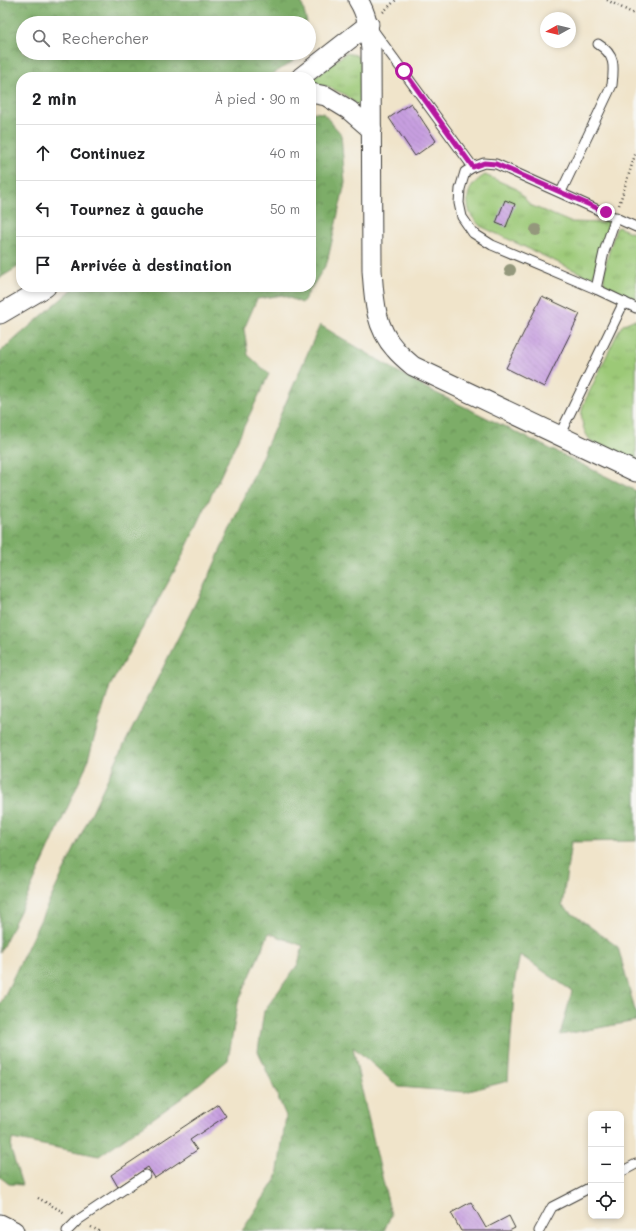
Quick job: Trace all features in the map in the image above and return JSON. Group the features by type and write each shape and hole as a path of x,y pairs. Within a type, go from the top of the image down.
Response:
{"street":[{"path":"358,0 369,24 372,76 374,304 383,332 395,350 413,366 636,472"},
{"path":"307,72 369,24"},
{"path":"316,94 326,96 349,110 372,130"},
{"path":"0,314 37,292"},
{"path":"0,1224 14,1231"}],"lane":[{"path":"369,24 473,167"},
{"path":"561,192 612,85 614,68 610,55 604,47 598,44"},
{"path":"636,227 496,164 484,163 465,172 460,190 459,203 462,217 473,233 492,245 596,289 636,308"},
{"path":"596,289 604,252 616,217"},
{"path":"559,436 624,302"},
{"path":"624,1170 636,1164"},
{"path":"67,1231 78,1220 145,1176"},
{"path":"539,1231 552,1208 588,1189"}],"path":[{"path":"607,0 636,15"},
{"path":"616,217 636,152"}],"green space":[{"path":"0,0 301,0 305,16 16,16 16,60 295,60 276,72 16,72 16,268 0,278"},
{"path":"346,53 356,55 362,62 362,106 357,105 344,94 326,86 316,85 316,76"},
{"path":"316,112 323,113 341,134 345,183 327,263 316,281"},
{"path":"485,175 517,189 530,205 570,222 603,223 604,219 609,222 593,279 480,226 470,213 468,207 468,195 475,182"},
{"path":"618,227 636,234 636,300 607,286 604,280 608,257 616,229"},
{"path":"69,292 309,292 302,303 282,295 257,299 244,329 248,355 269,374 178,565 110,686 85,769 27,897 0,952 0,352"},
{"path":"636,320 636,464 594,444 585,433 582,423 582,408 619,330 624,324"},
{"path":"320,325 422,386 636,491 636,841 571,842 562,906 618,947 636,1014 636,1021 560,1035 572,991 520,955 515,980 508,1081 465,1092 399,1087 353,1047 391,1215 384,1231 242,1231 277,1177 286,1116 258,1051 264,1011 298,964 303,946 269,933 238,1003 228,1060 182,1098 99,1156 12,1139 11,1150 22,1185 9,1184 0,1177 0,1005 118,757 210,574"}],"building":[{"path":"411,103 436,141 415,156 389,118"},
{"path":"505,200 515,204 506,227 496,223"},
{"path":"542,296 580,314 544,387 506,368"},
{"path":"218,1104 226,1116 190,1140 197,1150 155,1178 148,1167 118,1187 111,1175"},
{"path":"471,1202 486,1228 509,1216 515,1228 509,1231 461,1231 451,1213"}],"route":[{"path":"404,71 473,167 484,163 496,164 606,212"}]}
